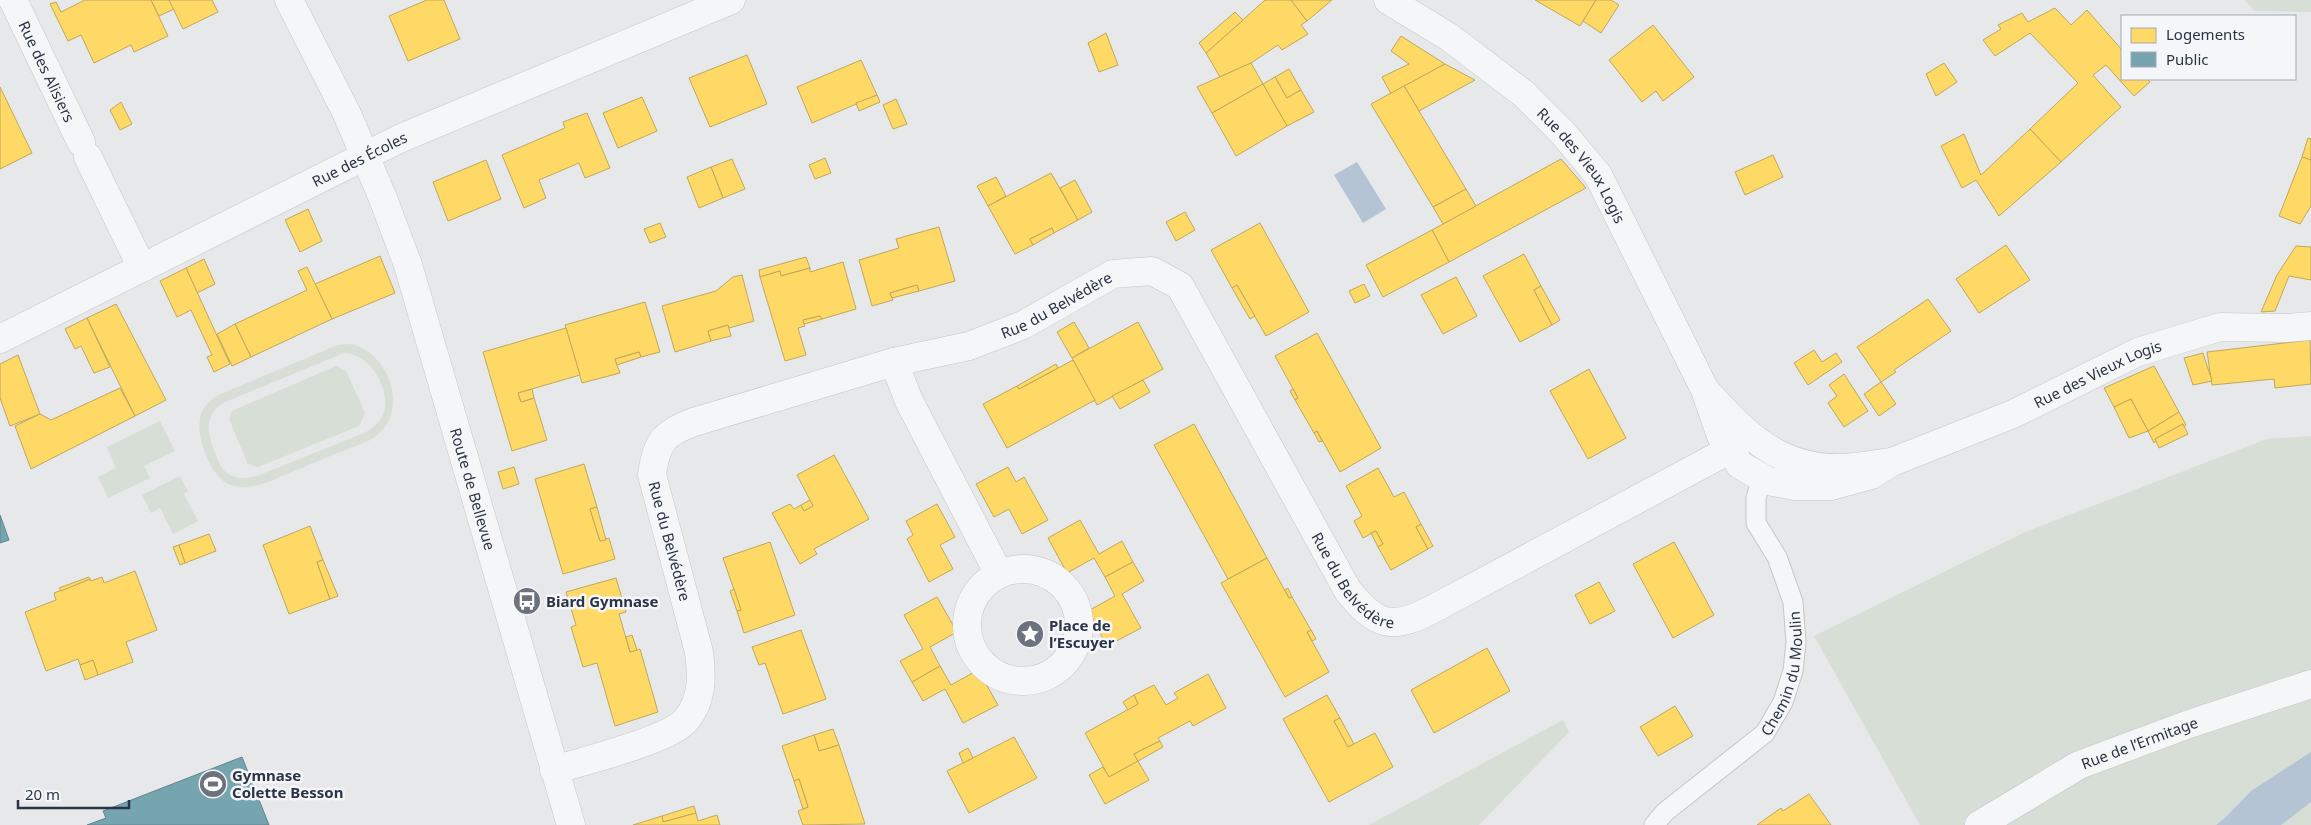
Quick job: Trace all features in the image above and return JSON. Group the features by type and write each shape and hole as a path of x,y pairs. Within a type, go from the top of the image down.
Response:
{"street":[{"name":"Rue des Alisiers","path":"13,0 142,268"},
{"name":"Route de Bellevue","path":"289,0 347,114 408,265 571,825"},
{"name":"Rue des Écoles","path":"0,339 399,139 731,0"},
{"name":"Rue des Vieux Logis","path":"1388,0 1449,36 1524,94 1563,133 1598,175 1705,390 1721,436 1780,456 1818,466 1843,468 1892,462"},
{"name":"Rue du Belvédère","path":"554,770 661,736 686,720 696,701 702,680 699,652 652,475 655,453 663,439 677,428 694,422 894,362 969,346 1023,325 1113,274 1152,271 1180,286 1348,591 1365,611 1385,622 1409,622 1739,442"},
{"name":"Rue des Vieux Logis","path":"1739,442 1740,465 1768,481 1795,486 1831,486 1871,474 1892,462 2014,414 2138,352 2220,327 2286,328 2311,326"},
{"path":"894,362 910,401 999,574"},
{"path":"1020,569 1042,573 1056,579 1066,589 1074,602 1078,616 1075,645 1069,658 1046,676 1025,681 1004,678 991,671 980,661 972,648 967,635 970,605 977,592 999,574 1020,569"},
{"name":"Rue de l’Ermitage","path":"1979,825 2079,765 2190,724 2311,684"}],"lane":[{"name":"Chemin du Moulin","path":"1654,825 1665,812 1765,733 1783,702 1793,670 1796,642 1793,602 1777,557 1756,523 1756,498 1762,478"}],"shaded area":[{"path":"2245,0 2311,0 2311,12 2254,11"},
{"path":"351,344 366,350 378,360 386,373 392,388 393,403 390,418 382,431 368,441 263,484 250,487 236,486 229,484 219,477 206,455 200,430 201,414 210,401 218,395 338,345","holes":["344,353 353,354 361,358 375,371 383,389 385,407 381,419 375,426 364,433 257,476 237,478 225,471 216,456 209,431 210,418 218,407 225,402"]},
{"path":"336,366 346,371 365,413 359,426 258,467 248,464 229,419 232,411"},
{"path":"160,421 175,451 144,466 150,478 108,498 98,477 116,468 107,447"},
{"path":"2311,436 2311,825 1920,825 1814,636 2025,532 2267,439"},
{"path":"180,476 188,491 184,494 198,521 173,534 160,508 151,513 142,495"},
{"path":"1563,720 1569,732 1479,825 1369,825"}],"water":[{"path":"1357,162 1386,209 1363,223 1334,175"},
{"path":"2311,752 2311,802 2281,825 2216,825 2251,791"}],"building: Logements":[{"path":"85,0 151,0 168,36 134,52 131,45 94,63 81,35 68,41 50,4 56,2 61,12"},
{"path":"151,0 169,0 174,9 159,16"},
{"path":"169,0 212,0 218,12 183,29"},
{"path":"427,0 444,0 460,39 408,61 389,16"},
{"path":"1265,0 1291,0 1307,21 1301,25 1308,34 1282,50 1278,45 1251,63 1220,77 1206,53"},
{"path":"1291,0 1332,0 1307,21"},
{"path":"1535,0 1596,0 1580,26"},
{"path":"1596,0 1611,0 1619,5 1601,33 1583,21"},
{"path":"2055,8 2071,25 2087,10 2121,49 2121,80 2148,80 2150,82 2134,96 2106,65 2093,75 2121,107 2061,162 2030,129 2078,83 2030,33 1995,56 1983,40 2001,29 1998,25 2022,13 2028,22"},
{"path":"1235,12 1243,20 1206,53 1199,43"},
{"path":"1653,25 1694,77 1663,101 1656,91 1642,102 1609,60"},
{"path":"1106,33 1118,65 1099,72 1088,43"},
{"path":"1401,36 1445,64 1391,94 1382,77 1409,64 1391,51"},
{"path":"747,55 767,104 710,127 689,78"},
{"path":"861,60 877,95 812,123 797,87"},
{"path":"1251,63 1263,84 1212,113 1197,87"},
{"path":"1944,63 1957,82 1936,96 1926,74"},
{"path":"1445,64 1475,80 1419,111 1404,86"},
{"path":"1289,69 1301,90 1287,98 1275,77"},
{"path":"1275,77 1287,98 1301,90 1314,112 1287,126 1263,84"},
{"path":"1263,84 1287,126 1236,156 1212,113"},
{"path":"1404,86 1466,189 1433,207 1371,104"},
{"path":"0,87 32,153 0,169"},
{"path":"877,95 880,102 859,111 856,103"},
{"path":"642,97 657,131 618,148 603,113"},
{"path":"896,99 907,124 893,129 883,105"},
{"path":"121,102 132,124 120,130 110,110"},
{"path":"587,113 610,168 585,178 579,163 539,180 546,198 524,208 502,155 565,128 563,122"},
{"path":"2030,129 2061,162 1999,216 1976,180 1962,188 1941,146 1964,134 1981,175"},
{"path":"2308,138 2311,139 2311,160 2302,157"},
{"path":"1773,155 1783,177 1745,195 1735,172"},
{"path":"2302,157 2311,160 2311,206 2300,224 2279,216"},
{"path":"825,158 831,173 815,179 809,165"},
{"path":"732,159 745,189 723,198 711,167"},
{"path":"1561,159 1586,188 1449,262 1432,230"},
{"path":"486,160 501,199 448,221 433,182"},
{"path":"711,167 723,198 699,208 687,177"},
{"path":"1051,173 1078,220 1054,233 1052,228 1030,239 1033,245 1015,254 988,206"},
{"path":"996,177 1006,196 988,206 977,186"},
{"path":"1075,180 1092,212 1078,220 1060,188"},
{"path":"1466,189 1476,206 1443,224 1433,207"},
{"path":"308,209 322,241 300,252 285,220"},
{"path":"1185,212 1195,230 1176,241 1166,222"},
{"path":"660,223 666,237 650,243 644,229"},
{"path":"1260,223 1309,312 1266,336 1237,285 1232,288 1211,250"},
{"path":"939,227 955,281 919,291 917,285 890,293 893,300 872,306 859,260 899,248 896,239"},
{"path":"1052,228 1054,233 1033,245 1030,239"},
{"path":"1432,230 1449,262 1383,297 1366,265"},
{"path":"2006,245 2030,280 1979,313 1956,279"},
{"path":"2296,246 2311,247 2311,280 2289,276 2275,311 2261,312 2277,275"},
{"path":"1524,254 1541,286 1534,290 1552,325 1520,342 1483,276"},
{"path":"380,256 395,293 332,319 315,284"},
{"path":"806,257 810,268 781,276 780,271 760,277 759,270"},
{"path":"204,259 215,284 197,293 186,268"},
{"path":"843,262 856,309 822,319 820,316 803,320 805,326 798,328 806,355 785,361 760,277 780,271 781,276 810,268 810,272"},
{"path":"307,267 332,319 251,357 235,324 307,290 298,271"},
{"path":"186,268 230,364 214,372 207,357 212,355 191,310 177,317 160,281"},
{"path":"742,275 754,321 729,328 728,325 708,331 711,341 675,352 662,306 716,291 733,277"},
{"path":"1456,277 1477,316 1443,334 1421,295"},
{"path":"1364,284 1370,296 1355,303 1349,291"},
{"path":"917,285 919,291 892,298 890,293"},
{"path":"1237,285 1255,316 1250,319 1232,288"},
{"path":"1541,286 1560,320 1552,325 1534,290"},
{"path":"1928,299 1951,331 1894,370 1896,372 1881,382 1857,347"},
{"path":"645,302 660,352 641,357 639,352 615,359 620,373 582,383 565,325"},
{"path":"116,304 166,400 135,416 87,318"},
{"path":"820,316 822,319 804,324 803,320"},
{"path":"87,318 110,367 94,373 81,346 75,349 65,329"},
{"path":"1074,322 1089,348 1072,358 1057,332"},
{"path":"1138,322 1163,369 1097,405 1072,358"},
{"path":"235,324 251,357 232,366 217,334"},
{"path":"728,325 731,336 711,341 708,331"},
{"path":"566,328 580,375 518,393 521,402 534,398 547,440 512,451 483,352"},
{"path":"1317,333 1381,448 1340,472 1317,431 1314,433 1295,400 1298,398 1275,356"},
{"path":"2310,340 2311,384 2275,388 2274,379 2212,385 2207,352"},
{"path":"1814,350 1822,362 1836,353 1842,362 1808,385 1794,363"},
{"path":"639,352 641,357 617,365 615,359"},
{"path":"2203,353 2212,381 2193,385 2184,358"},
{"path":"18,355 40,414 10,426 0,398 0,364"},
{"path":"1073,360 1095,400 1007,448 983,404 1017,386 1019,389"},
{"path":"1056,364 1058,368 1019,389 1017,386"},
{"path":"2154,366 2179,412 2148,431 2131,399 2114,407 2104,388"},
{"path":"1589,369 1626,438 1588,459 1550,391"},
{"path":"1844,374 1868,411 1844,427 1828,403 1837,396 1829,385"},
{"path":"1143,380 1150,392 1120,409 1112,396"},
{"path":"1881,382 1896,404 1879,416 1864,394"},
{"path":"120,388 135,416 31,469 15,426 40,414 51,420"},
{"path":"532,389 534,398 521,402 518,393"},
{"path":"1293,389 1298,398 1295,400 1290,391"},
{"path":"2131,399 2148,431 2129,438 2114,407"},
{"path":"2179,412 2186,425 2184,427 2183,424 2155,439 2154,443 2148,431"},
{"path":"1194,424 1267,558 1228,579 1154,445"},
{"path":"2183,424 2188,434 2159,448 2155,439"},
{"path":"1317,431 1322,441 1319,442 1314,433"},
{"path":"834,455 869,519 814,549 817,554 800,564 772,513 790,504 794,509 801,505 804,511 813,506 797,475"},
{"path":"584,464 597,507 590,509 600,541 609,538 615,559 563,574 535,479"},
{"path":"514,467 519,484 503,489 498,472"},
{"path":"1008,467 1016,482 1024,477 1048,520 1022,534 1009,509 994,517 976,484"},
{"path":"1378,468 1394,497 1404,492 1421,524 1416,527 1428,549 1391,570 1378,547 1383,544 1376,531 1363,538 1354,521 1362,516 1346,486"},
{"path":"810,500 813,506 804,511 801,505"},
{"path":"937,504 955,537 940,545 953,569 929,582 907,539 913,535 906,521"},
{"path":"597,507 606,540 600,541 590,509"},
{"path":"1080,520 1099,554 1122,541 1133,562 1105,577 1094,558 1067,573 1048,538"},
{"path":"1421,524 1433,546 1428,549 1416,527"},
{"path":"310,526 323,560 317,562 330,599 289,614 263,545"},
{"path":"1376,531 1383,544 1378,547 1371,533"},
{"path":"209,534 216,551 185,563 179,545"},
{"path":"770,542 795,615 744,633 737,611 741,610 723,558"},
{"path":"1674,542 1714,615 1673,638 1633,564"},
{"path":"179,545 185,563 180,565 173,547"},
{"path":"1267,558 1289,598 1292,597 1311,630 1307,632 1329,672 1285,697 1221,583"},
{"path":"323,560 338,596 330,599 317,562"},
{"path":"1133,562 1144,581 1122,594 1141,628 1107,646 1088,611 1115,596 1105,577"},
{"path":"135,571 157,630 126,642 133,662 98,675 93,660 80,665 78,659 46,671 25,612 56,600 54,593 90,579 91,581 102,577 104,583"},
{"path":"89,577 90,579 61,591 59,588"},
{"path":"616,578 626,612 619,614 630,652 640,649 658,712 615,726 597,663 583,667 571,627 576,625 566,592"},
{"path":"1599,582 1615,611 1590,624 1575,595"},
{"path":"1288,588 1292,597 1289,598 1285,590"},
{"path":"734,589 741,610 737,611 730,591"},
{"path":"937,597 957,632 930,647 940,666 912,682 900,661 923,649 904,615"},
{"path":"801,630 826,699 783,714 765,663 759,665 752,647"},
{"path":"1311,630 1316,639 1312,641 1307,632"},
{"path":"632,635 637,650 630,652 626,637"},
{"path":"1487,648 1510,691 1434,733 1411,690"},
{"path":"93,660 98,675 85,680 80,665"},
{"path":"940,666 951,685 978,670 998,705 963,723 945,689 923,701 912,682"},
{"path":"1208,674 1226,708 1193,726 1190,721 1158,738 1160,741 1134,754 1138,761 1109,777 1085,733 1138,704 1134,695 1154,685 1166,705 1178,698 1174,693"},
{"path":"1134,695 1138,704 1128,710 1123,702"},
{"path":"1327,695 1340,718 1334,721 1348,747 1375,733 1393,767 1329,802 1283,719"},
{"path":"1675,706 1693,736 1658,756 1640,727"},
{"path":"1340,718 1354,744 1348,747 1334,721"},
{"path":"833,729 839,745 819,751 814,735"},
{"path":"814,735 819,751 839,745 865,824 803,825 798,811 808,807 799,779 794,781 782,746"},
{"path":"1014,737 1037,778 969,813 947,771"},
{"path":"1160,741 1163,747 1138,761 1134,754"},
{"path":"968,748 973,758 963,763 959,753"},
{"path":"1138,761 1149,780 1105,804 1089,775 1103,767 1109,777"},
{"path":"799,779 808,807 803,809 794,781"},
{"path":"1809,794 1831,825 1757,825 1781,808 1783,811"},
{"path":"694,806 696,813 663,822 662,816"},
{"path":"696,813 698,821 717,815 720,825 633,825 662,816 663,822"}],"building: Public":[{"path":"0,515 9,540 0,543"},
{"name":"Gymnase Colette Besson","path":"242,757 269,825 87,825 106,818 103,811"}],"place":[{"name":"Biard Gymnase","path":"527,601"},
{"name":"Place de l’Escuyer","path":"1030,634"},
{"name":"Gymnase Colette Besson","path":"213,784"}]}
